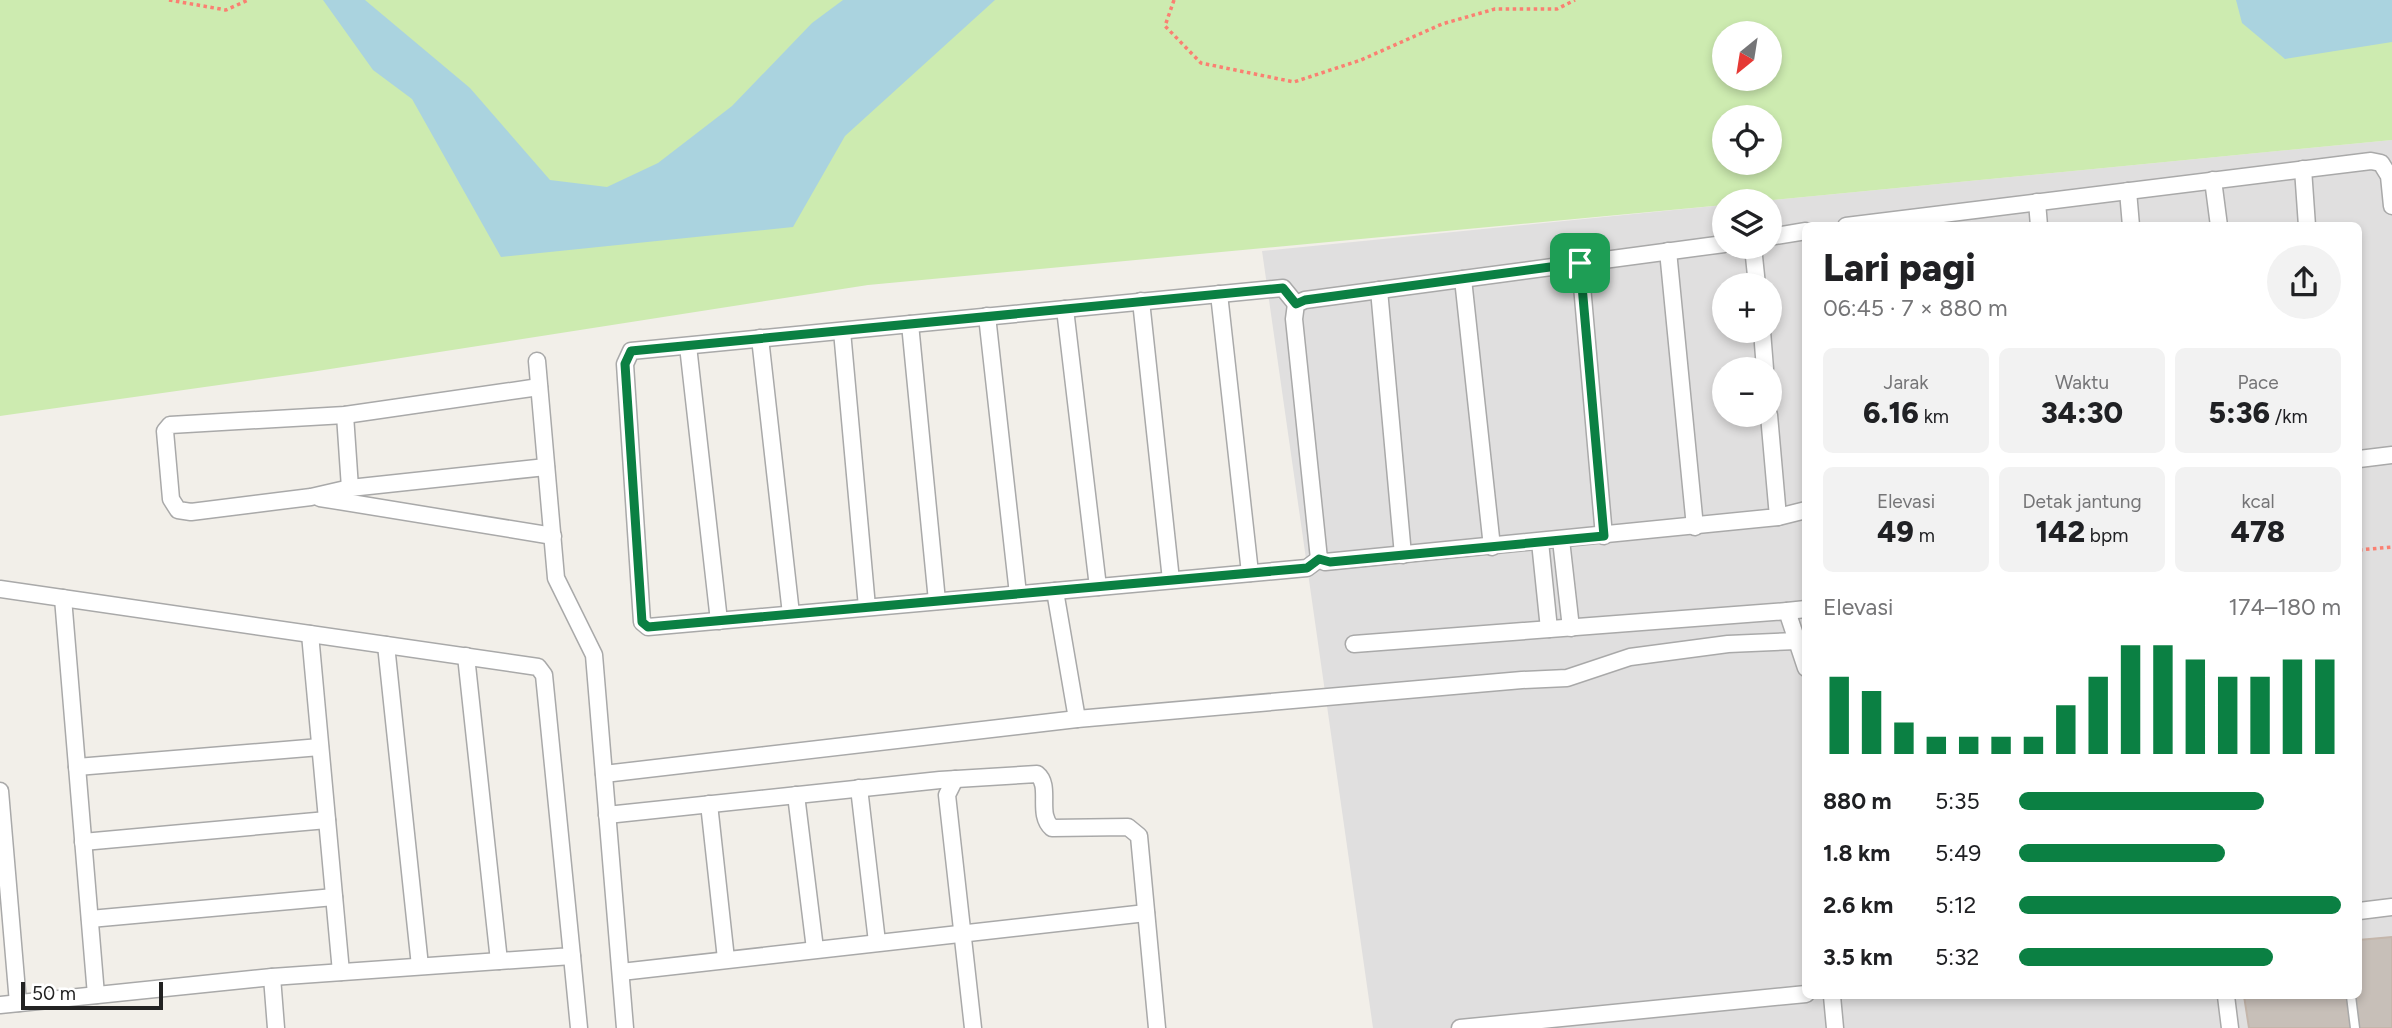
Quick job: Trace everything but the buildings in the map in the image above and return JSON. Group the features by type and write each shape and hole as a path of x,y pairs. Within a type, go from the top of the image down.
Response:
{"street":[{"path":"1926,221 2037,202 2371,161 2381,163 2389,176 2392,206"},
{"path":"2303,169 2307,222"},
{"path":"2213,180 2218,222"},
{"path":"2128,191 2131,222"},
{"path":"2037,202 2039,222"},
{"path":"1782,235 1802,232"},
{"path":"1296,304 1463,278 1712,246"},
{"path":"1668,251 1695,527"},
{"path":"1580,263 1604,536"},
{"path":"1463,278 1492,547"},
{"path":"1283,288 1296,304 1294,319 1319,559 1307,568 648,627 642,622 625,364 631,351 1283,288"},
{"path":"1379,290 1403,555"},
{"path":"1219,294 1250,573"},
{"path":"1141,301 1171,580"},
{"path":"1065,309 1098,587"},
{"path":"988,316 1018,594"},
{"path":"910,324 937,601"},
{"path":"842,331 867,607"},
{"path":"760,338 791,614"},
{"path":"688,345 719,621"},
{"path":"537,361 556,578 594,655 625,1028"},
{"path":"539,387 345,415 167,428 171,499 178,510 191,513 311,497 350,488 547,467"},
{"path":"345,415 350,488"},
{"path":"1770,427 1778,517"},
{"path":"2362,458 2392,455"},
{"path":"311,497 553,536"},
{"path":"1319,559 1325,562 1695,527 1778,517 1802,511"},
{"path":"1561,540 1571,628"},
{"path":"1540,542 1549,629"},
{"path":"0,589 537,667 544,675 579,1028"},
{"path":"1055,590 1077,719"},
{"path":"63,598 96,995"},
{"path":"1354,644 1802,609"},
{"path":"1787,611 1802,656"},
{"path":"310,634 341,972"},
{"path":"604,774 1077,719 1567,678 1630,657 1728,644 1797,641"},
{"path":"386,645 419,966"},
{"path":"466,656 499,961"},
{"path":"77,767 320,747"},
{"path":"607,815 859,788 1037,774 1042,779 1044,819 1052,828 1128,827 1136,831 1157,1028"},
{"path":"955,779 947,795 973,1028"},
{"path":"859,788 877,942"},
{"path":"0,791 18,1003"},
{"path":"796,795 815,949"},
{"path":"709,804 726,959"},
{"path":"83,842 327,820"},
{"path":"90,919 334,897"},
{"path":"2362,911 2392,907"},
{"path":"621,972 1146,913"},
{"path":"0,1005 272,977 572,956"},
{"path":"272,977 276,1028"},
{"path":"1460,1028 1802,994"},
{"path":"1832,999 1835,1028"},
{"path":"2227,999 2230,1028"}],"lane":[{"path":"2351,999 2355,1028"}],"path":[{"path":"169,0 226,10 248,0"},
{"path":"1174,0 1165,26 1201,63 1294,82 1361,60 1442,24 1495,9 1557,9 1576,0"},
{"path":"2362,550 2392,547"}],"shaded area":[{"path":"2392,140 2392,1028 1373,1028 1262,251 1712,206 1712,259 1782,259 1782,199"}],"green space":[{"path":"0,0 2392,0 2392,140 1782,199 1782,189 1712,189 1712,206 868,285 311,372 0,416"}],"water":[{"path":"323,0 365,0 470,88 550,180 607,187 658,163 732,106 812,23 843,0 995,0 845,136 793,227 501,257 412,99 373,70"},
{"path":"2236,0 2392,0 2392,42 2285,59 2242,23"}],"route":[{"path":"1580,263 1604,536 1330,562 1319,559 1307,568 1018,594 648,627 642,622 625,364 631,351 1283,288 1296,304 1305,300 1580,263"}]}
